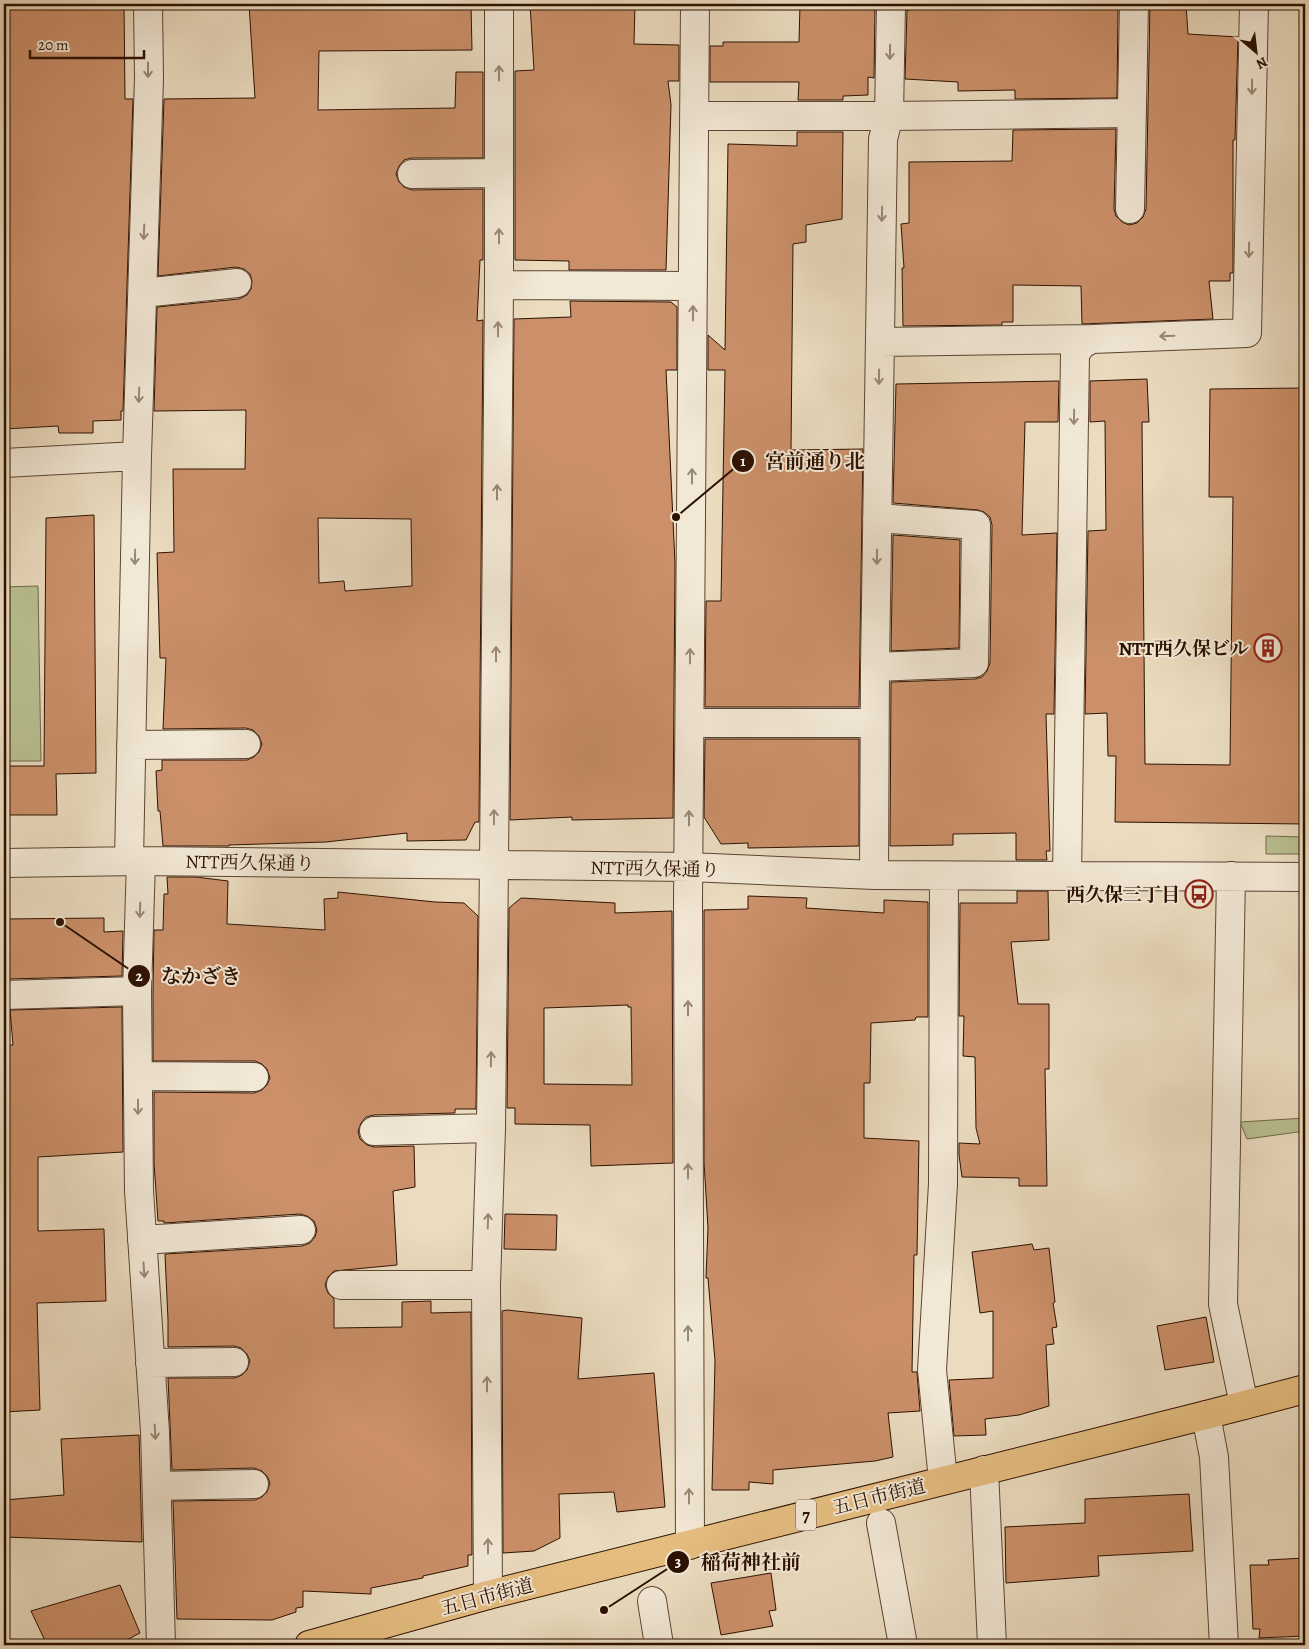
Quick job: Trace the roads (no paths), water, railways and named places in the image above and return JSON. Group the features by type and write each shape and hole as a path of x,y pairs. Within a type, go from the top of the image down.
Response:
{"main road":[{"name":"五日市街道","path":"309,1645 488,1595 1305,1389"}],"street":[{"path":"148,4 148,78 131,746 138,991 139,1191 157,1486 161,1645"},
{"path":"488,1595 486,1285 491,1128 494,866 499,4"},
{"path":"690,1545 689,867 695,4"},
{"path":"874,875 874,667 883,139 889,116 890,4"},
{"path":"1130,209 1134,4"},
{"path":"880,342 1092,339 1247,333 1254,4"},
{"path":"694,116 1132,113"},
{"path":"412,174 499,173"},
{"path":"143,293 237,283"},
{"path":"498,284 693,286"},
{"path":"1067,876 1074,354 1082,344 1092,339"},
{"path":"4,463 138,456"},
{"path":"874,667 974,663 976,525 878,518"},
{"path":"690,723 874,723"},
{"path":"131,746 246,744"},
{"name":"NTT西久保通り","path":"4,863 135,861 689,867 944,876 1305,877"},
{"path":"943,1480 932,1370 943,1184 944,876"},
{"path":"1232,876 1222,1304 1244,1405"},
{"path":"4,995 138,991"},
{"path":"138,1076 254,1077"},
{"path":"374,1131 491,1128"},
{"path":"142,1240 301,1230"},
{"path":"341,1285 486,1285"},
{"path":"150,1363 234,1362"},
{"path":"1206,1415 1214,1457 1224,1645"},
{"path":"984,1470 992,1645"},
{"path":"157,1486 254,1484"},
{"path":"881,1522 902,1645"},
{"path":"652,1600 659,1645"}],"place":[{"name":"宮前通り北","path":"676,517"},
{"name":"NTT西久保ビル","path":"1268,648"},
{"name":"西久保三丁目","path":"1199,894"},
{"name":"なかざき","path":"60,922"},
{"name":"稲荷神社前","path":"604,1610"}]}
